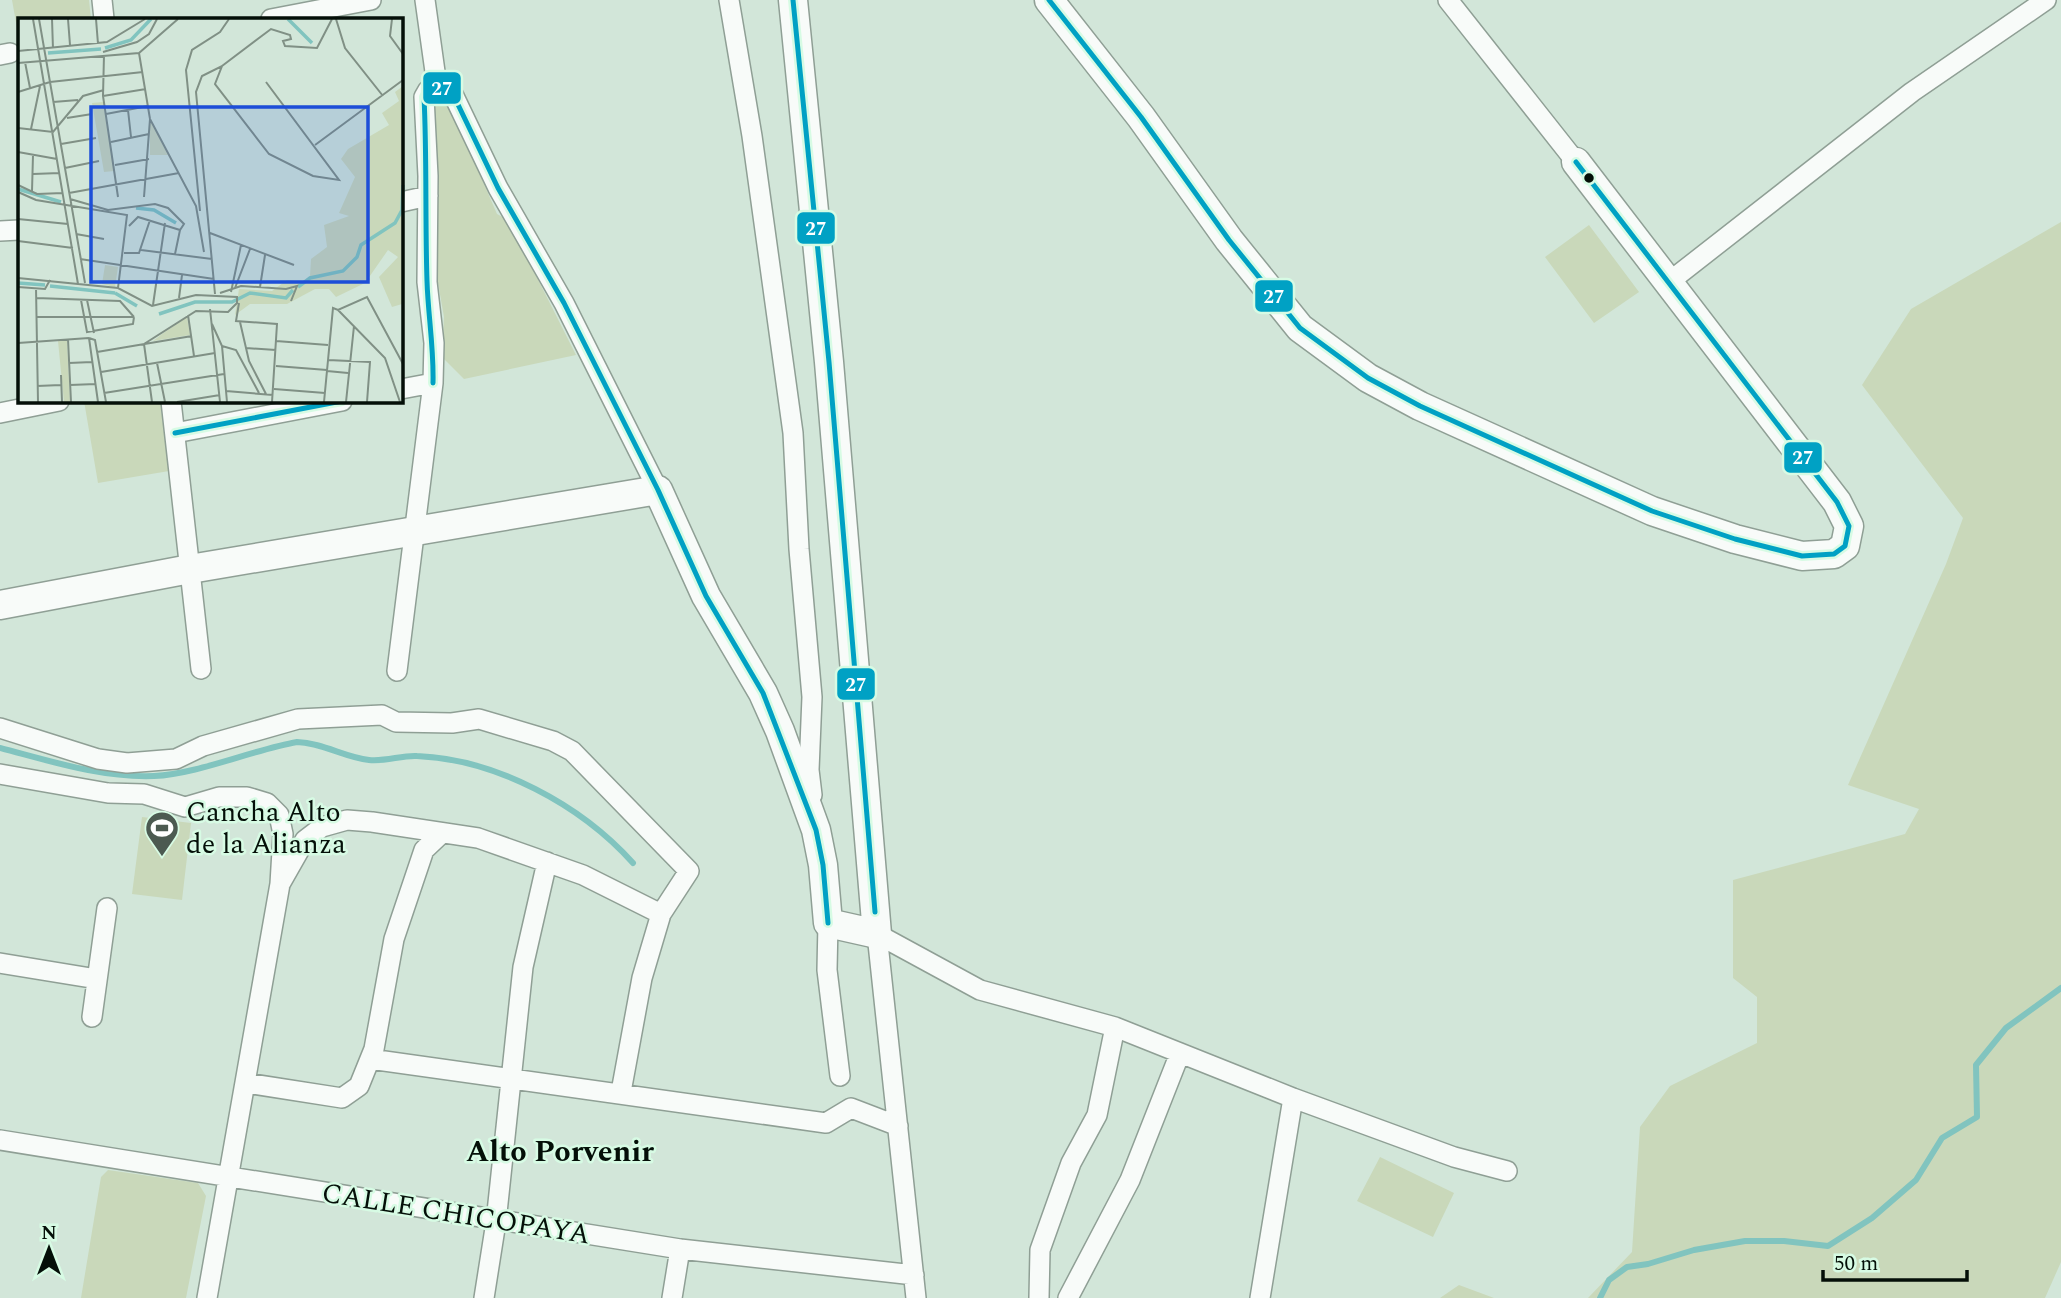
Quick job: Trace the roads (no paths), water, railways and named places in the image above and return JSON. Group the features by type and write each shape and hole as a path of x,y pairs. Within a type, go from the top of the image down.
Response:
{"street":[{"path":"102,0 104,18"},
{"path":"278,18 371,0"},
{"path":"425,0 437,86"},
{"path":"730,0 752,135 793,433 799,549 812,697 809,770 823,865 828,923 827,970 840,1076"},
{"path":"793,0 829,362 877,934 916,1298"},
{"path":"1049,0 1141,117 1228,240 1300,328 1324,348 1368,378 1420,406 1652,511 1735,540 1802,556 1834,554 1844,546 1848,538 1844,514 1669,282 1448,0"},
{"path":"1669,282 1912,92 2046,0"},
{"path":"397,671 433,383 434,343 427,282 428,196 424,97 428,90 437,86 452,92 493,178 564,303 658,490 706,596 763,693 816,830"},
{"path":"402,202 428,196"},
{"path":"0,231 18,230"},
{"path":"402,389 433,383"},
{"path":"0,413 54,402"},
{"path":"171,402 201,669"},
{"path":"175,433 337,402"},
{"path":"0,605 190,569 658,490"},
{"path":"0,728 98,759 127,763 176,759 203,746 298,719 383,715 396,722 452,723 479,719 553,740 572,751 689,872 661,914 642,978 621,1092"},
{"path":"0,774 108,793 144,794 185,807 219,797 247,797 267,803 279,815 283,834 280,884 207,1298"},
{"path":"280,884 304,840 322,827 347,820 478,838 583,875 661,914"},
{"path":"246,1083 342,1098 359,1086 370,1059 394,939 424,850 442,833"},
{"path":"484,1298 496,1222 523,967 547,862"},
{"path":"92,1017 107,908"},
{"path":"828,923 877,934 980,990 1115,1027 1293,1098 1454,1157 1507,1171"},
{"path":"0,963 97,979"},
{"path":"1039,1298 1041,1250 1071,1163 1097,1115 1115,1027"},
{"path":"1068,1298 1130,1180 1181,1053"},
{"path":"370,1059 621,1092 826,1123 852,1108 898,1126"},
{"path":"1260,1298 1293,1098"},
{"name":"CALLE CHICOPAYA","path":"0,1140 496,1222 680,1249 914,1275"},
{"path":"672,1298 680,1249"}],"waterway":[{"path":"0,748 76,768 135,776 189,771 297,742 369,760 411,756 447,759 506,776 563,804 612,842 633,863"},
{"path":"1600,1298 1609,1280 1627,1267 1648,1264 1694,1250 1745,1241 1784,1241 1828,1246 1872,1218 1916,1180 1942,1138 1977,1117 1976,1065 2006,1028 2061,988"}],"place":[{"name":"Cancha Alto de la Alianza","path":"162,858"}],"district":[{"name":"Alto Porvenir","path":"560,1152"}]}
